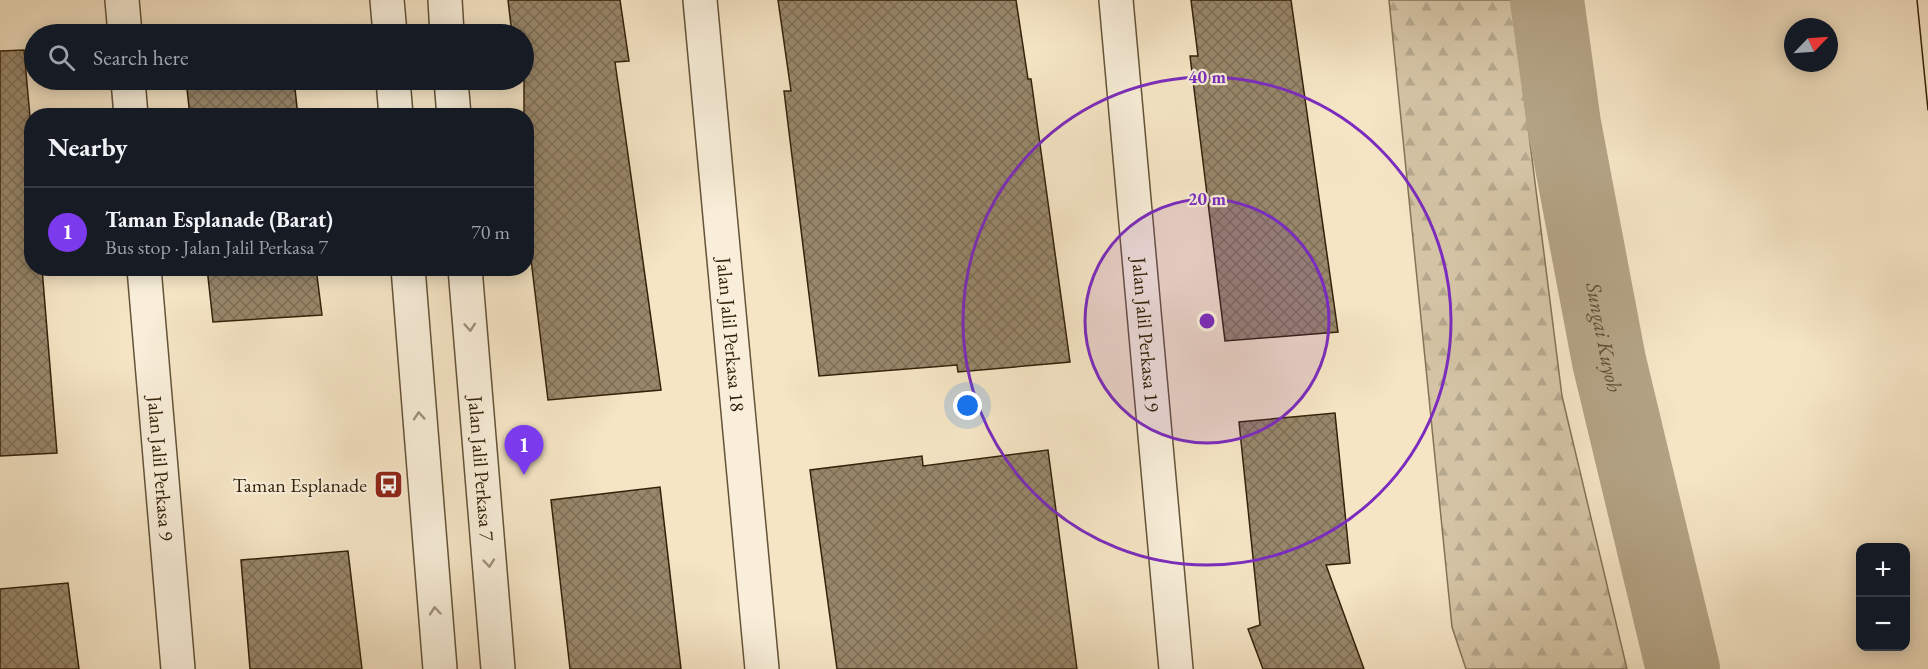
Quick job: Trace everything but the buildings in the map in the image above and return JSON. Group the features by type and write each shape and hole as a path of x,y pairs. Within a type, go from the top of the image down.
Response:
{"street":[{"path":"122,0 123,24"},
{"path":"387,0 389,24"},
{"path":"445,0 446,24"},
{"name":"Jalan Jalil Perkasa 18","path":"700,0 762,669"},
{"name":"Jalan Jalil Perkasa 19","path":"1116,0 1176,669"},
{"path":"129,90 130,108"},
{"path":"394,90 395,108"},
{"path":"452,90 453,108"},
{"name":"Jalan Jalil Perkasa 9","path":"145,276 178,669"},
{"path":"409,276 440,669"},
{"name":"Jalan Jalil Perkasa 7","path":"466,276 498,669"}],"green space":[{"path":"1389,0 1512,0 1562,396 1627,669 1466,669 1452,627"}],"waterway":[{"name":"Sungai Kuyoh","path":"1547,0 1564,124 1609,361 1683,669"}],"tram line":[{"path":"1917,0 1928,110"}],"place":[{"name":"Taman Esplanade (Barat)","path":"524,475"},
{"name":"Taman Esplanade","path":"388,485"}]}
